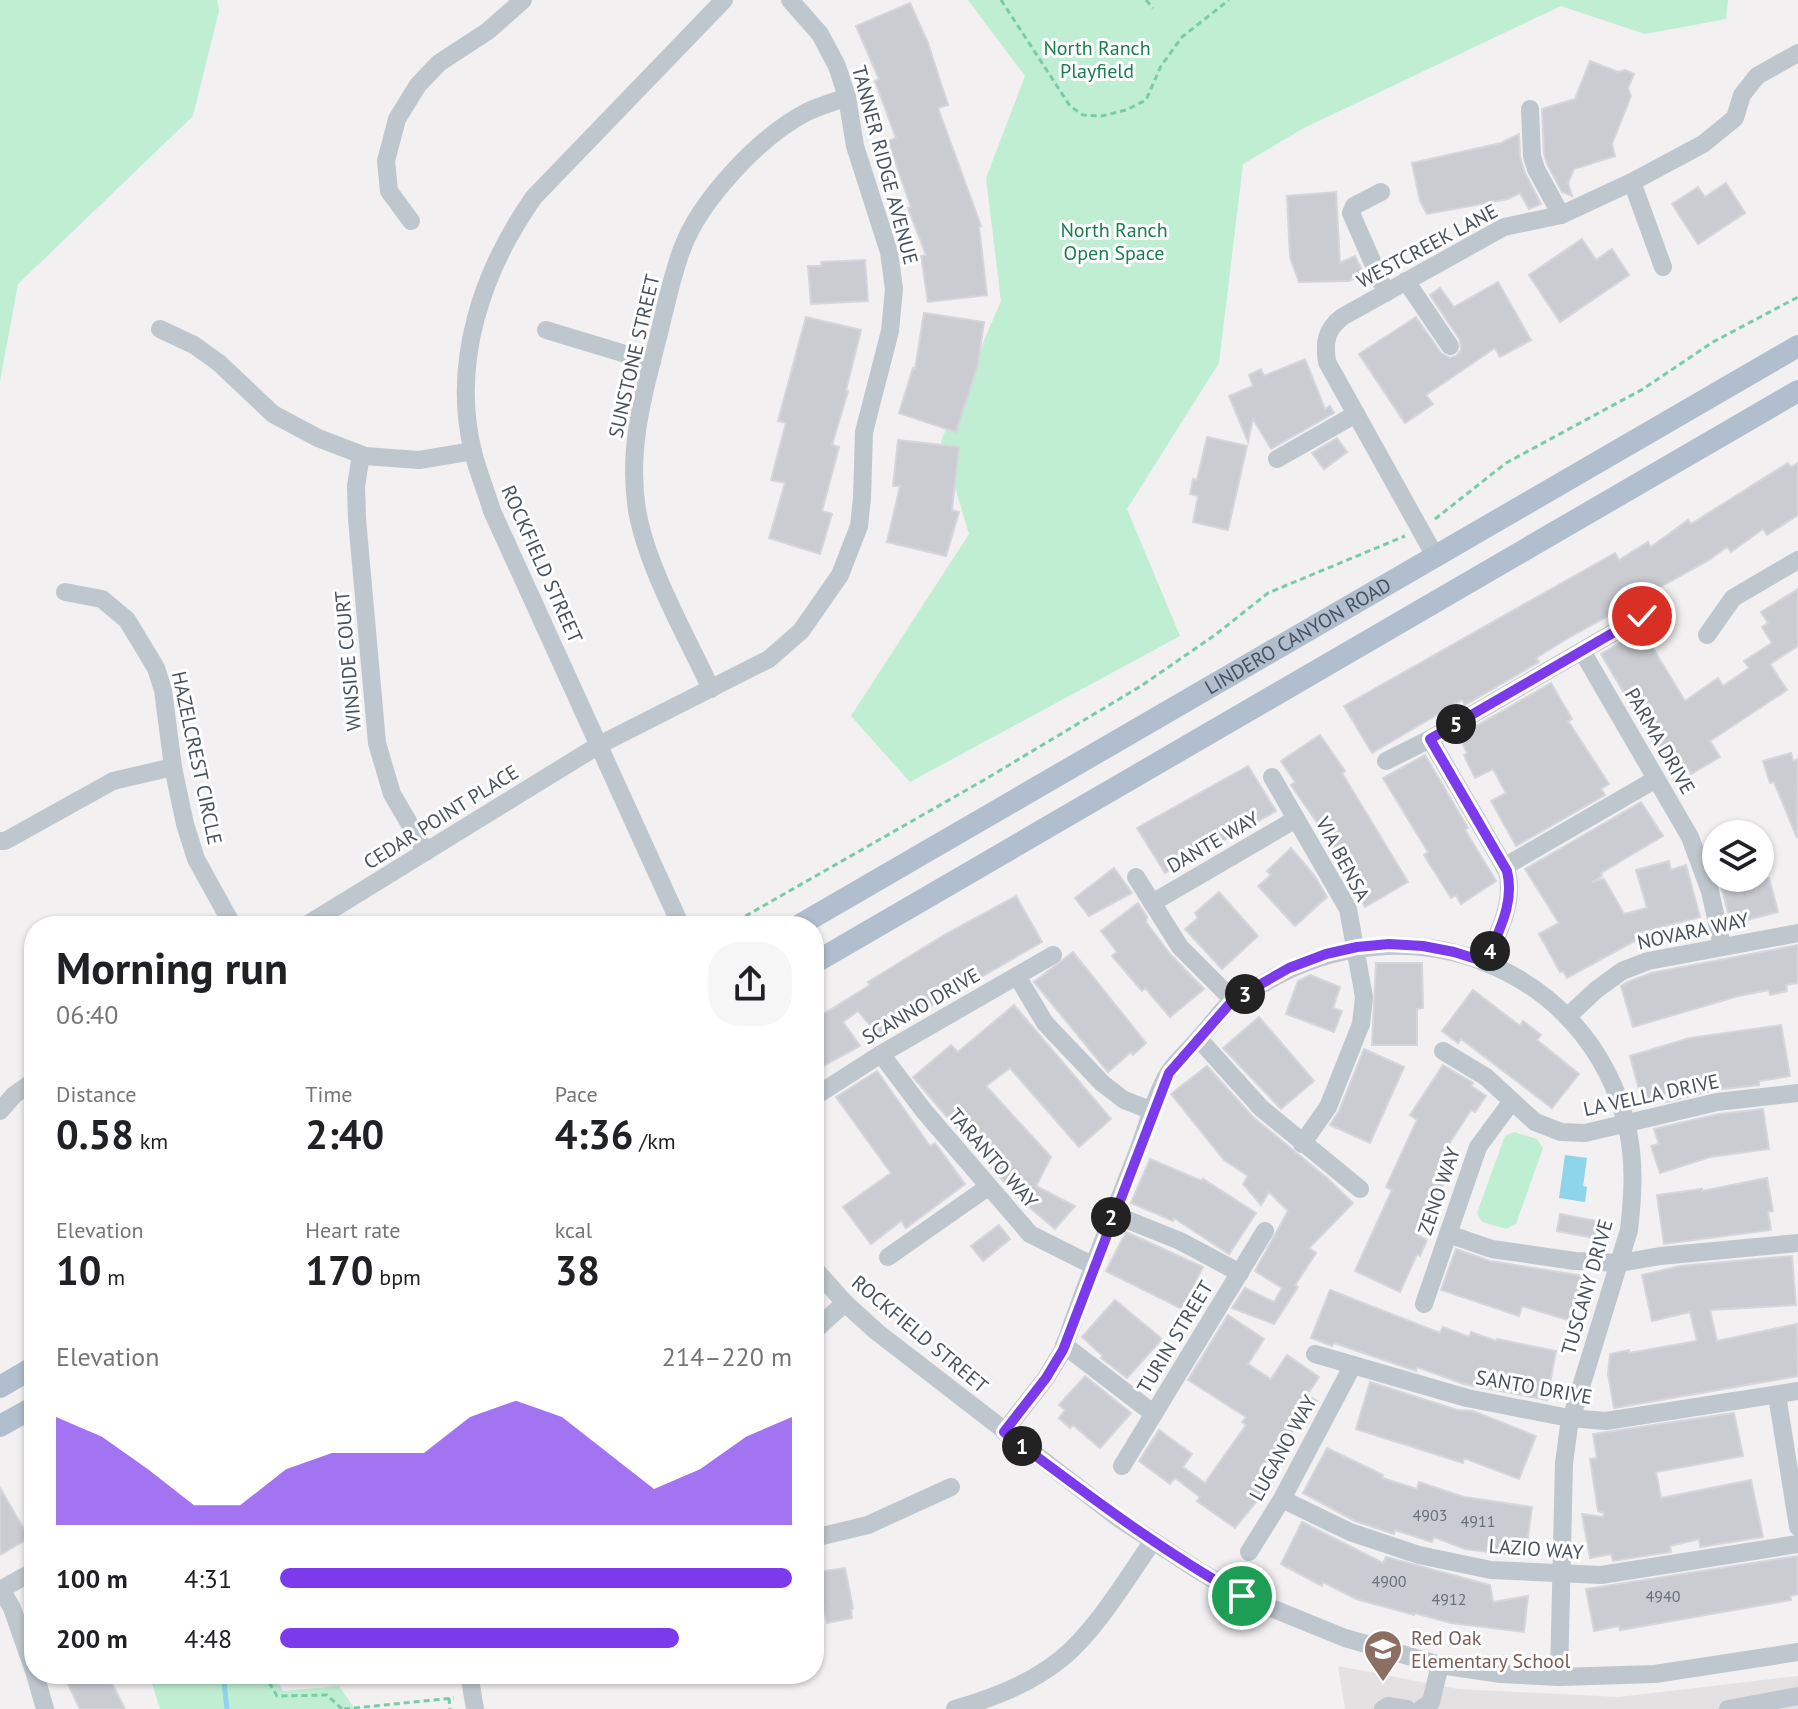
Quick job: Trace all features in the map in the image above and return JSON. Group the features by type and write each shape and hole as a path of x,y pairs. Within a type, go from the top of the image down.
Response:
{"main road":[{"name":"LINDERO CANYON ROAD","path":"815,916 1798,346"},
{"name":"LINDERO CANYON ROAD","path":"824,957 1798,391"},
{"path":"0,1387 24,1373"},
{"path":"0,1426 24,1413"}],"street":[{"name":"ROCKFIELD STREET","path":"676,916 492,511 473,451 467,383 476,314 498,254 534,197 724,0"},
{"name":"TANNER RIDGE AVENUE","path":"599,745 769,659 801,631 840,575 859,526 864,432 890,331 894,289 889,252 855,146 847,97 837,66 820,34 790,0"},
{"path":"411,221 389,191 386,161 397,119 418,85 439,63 488,31 514,3"},
{"name":"WESTCREEK LANE","path":"1435,556 1327,362 1324,343 1331,326 1504,227 1561,215 1703,144 1735,118 1742,95 1757,76 1798,53"},
{"name":"SUNSTONE STREET","path":"711,689 652,562 637,513 633,476 634,442 652,362 681,250 705,205 776,131 808,111 847,97"},
{"path":"1530,109 1532,156 1561,215"},
{"path":"1632,182 1663,267"},
{"path":"1381,192 1354,206 1351,213 1386,293"},
{"path":"1406,281 1450,346"},
{"path":"160,329 207,354 273,414 318,438 361,455 419,460 473,451"},
{"path":"546,330 652,362"},
{"path":"1277,459 1356,414"},
{"name":"WINSIDE COURT","path":"361,455 356,486 357,519 377,743 392,794 426,852"},
{"path":"1707,635 1733,598 1798,560"},
{"name":"HAZELCREST CIRCLE","path":"65,592 102,599 127,620 143,644 163,690 173,767 196,859 227,916"},
{"path":"1386,761 1430,739 1642,616"},
{"name":"PARMA DRIVE","path":"1582,651 1690,837 1702,863 1722,946"},
{"path":"1430,739 1504,867 1510,886 1509,905 1486,962"},
{"name":"CEDAR POINT PLACE","path":"321,916 599,745"},
{"path":"0,841 113,781 173,767"},
{"name":"VIA BENSA","path":"1272,777 1348,909 1364,997 1361,1024 1328,1107 1302,1144"},
{"path":"1504,867 1656,779"},
{"name":"DANTE WAY","path":"1152,903 1296,819"},
{"path":"1136,877 1180,947 1233,1000"},
{"name":"NOVARA WAY","path":"1567,1017 1622,971 1648,961 1798,933"},
{"name":"TUSCANY DRIVE","path":"1004,1432 1046,1378 1064,1345 1169,1073 1233,1000 1289,968 1326,954 1357,947 1389,944 1423,946 1486,962 1528,985 1567,1017 1588,1043 1604,1068 1626,1124 1632,1162 1633,1198 1629,1230 1571,1418 1564,1463 1559,1677"},
{"name":"SCANNO DRIVE","path":"824,1091 881,1054 1053,955"},
{"path":"1017,976 1045,1023 1102,1083 1124,1100 1153,1111"},
{"path":"1199,1039 1261,1108 1360,1189"},
{"name":"LA VELLA DRIVE","path":"1443,1051 1486,1077 1535,1122 1561,1132 1585,1133 1717,1102 1798,1093"},
{"name":"TARANTO WAY","path":"881,1054 924,1111 1030,1234 1094,1266"},
{"path":"0,1111 24,1088"},
{"name":"ZENO WAY","path":"1424,1304 1478,1147 1512,1101"},
{"path":"888,1257 988,1187"},
{"path":"1113,1214 1180,1241 1240,1273"},
{"name":"TURIN STREET","path":"1122,1466 1265,1231"},
{"path":"1448,1234 1492,1249 1575,1261 1619,1263 1660,1256 1798,1243"},
{"name":"ROCKFIELD STREET","path":"824,1279 877,1332 1118,1518 1242,1596 1296,1620 1345,1638 1440,1665 1501,1674 1559,1677 1655,1674 1798,1652"},
{"path":"824,1322 845,1303"},
{"path":"1064,1345 1154,1414"},
{"name":"SANTO DRIVE","path":"1315,1354 1467,1398 1571,1418 1606,1421 1798,1391"},
{"name":"LUGANO WAY","path":"1249,1552 1282,1499 1353,1365"},
{"path":"1777,1395 1798,1527"},
{"path":"824,1536 868,1525 951,1487"},
{"name":"LAZIO WAY","path":"1282,1499 1350,1532 1419,1555 1491,1570 1601,1575 1798,1544"},
{"path":"955,1709 1009,1691 1064,1657 1101,1615 1153,1541"},
{"path":"24,1576 0,1589 12,1608 24,1643"},
{"path":"1421,1709 1431,1702 1440,1665"},
{"path":"38,1684 45,1709"},
{"path":"1728,1709 1798,1696"},
{"path":"1383,1709 1388,1706 1407,1709"}],"path":[{"path":"1001,0 1070,106 1083,115 1102,116 1126,110 1146,100 1161,66 1177,44 1229,0"},
{"path":"1146,0 1153,8"},
{"path":"1435,519 1506,463 1643,389 1713,342 1798,297"},
{"path":"746,916 1141,686 1215,635 1268,593 1407,535"},
{"path":"270,1684 277,1696 327,1695 343,1709 449,1698 474,1703"},
{"path":"449,1698 450,1709"}],"shaded area":[{"name":"Red Oak Elementary School","path":"1338,1666 1458,1689 1619,1697 1798,1676 1798,1709 1345,1709"}],"green space":[{"path":"0,0 217,0 219,11 193,116 18,284 0,381"},
{"name":"North Ranch Open Space","path":"968,0 1728,0 1726,19 1645,34 1561,6 1304,128 1243,164 1219,363 1127,509 1180,636 910,782 851,716 969,534 941,441 1001,301 986,178 1025,76"},
{"path":"1514,1132 1537,1139 1543,1148 1516,1224 1506,1229 1482,1222 1477,1213 1505,1136"},
{"path":"152,1684 279,1684 283,1691 339,1686 355,1709 160,1709"}],"water":[{"path":"1565,1155 1587,1158 1583,1186 1587,1187 1585,1202 1559,1198"}],"building":[{"path":"910,3 928,43 948,105 938,108 981,226 987,295 928,302 921,256 926,255 888,141 896,138 875,81 879,79 856,26"},
{"path":"1590,61 1618,72 1625,70 1634,74 1628,88 1631,96 1612,144 1615,156 1574,169 1568,183 1572,196 1562,192 1547,164 1542,109 1575,99"},
{"path":"1519,134 1520,157 1525,173 1541,204 1529,209 1520,193 1508,199 1427,214 1420,201 1412,163 1501,143"},
{"path":"1726,183 1745,213 1698,244 1672,204 1698,187 1705,197"},
{"path":"1336,192 1340,263 1355,256 1364,274 1349,281 1299,282 1290,257 1287,196"},
{"path":"1582,239 1596,260 1612,249 1629,275 1560,322 1529,275"},
{"path":"865,260 868,301 811,304 808,266 821,266 821,262"},
{"path":"1498,282 1531,340 1500,357 1495,348 1426,395 1433,404 1405,423 1359,354 1416,317 1441,353 1450,358 1456,356 1461,350 1460,340 1430,295 1440,288 1454,307"},
{"path":"924,313 984,322 978,364 956,432 899,413 915,369"},
{"path":"806,317 861,330 832,445 839,447 822,511 832,514 820,554 769,538 785,483 771,480 786,423 778,421"},
{"path":"1305,359 1325,409 1330,406 1334,413 1271,449 1253,419 1248,442 1229,396 1253,386 1249,375 1261,369 1264,376"},
{"path":"1207,437 1247,446 1228,530 1193,522 1198,496 1190,494 1193,479 1197,480"},
{"path":"1337,438 1347,452 1324,469 1312,453"},
{"path":"898,440 959,447 952,510 959,512 946,556 887,542 900,486 893,486"},
{"path":"1788,463 1791,467 1798,463 1798,515 1767,535 1763,529 1731,552 1727,547 1568,638 1536,658 1539,662 1465,705 1462,700 1372,753 1344,706 1615,553 1619,560 1648,542 1651,547 1688,520 1691,524"},
{"path":"1798,589 1798,646 1770,664 1787,690 1710,741 1720,757 1691,774 1689,770 1675,779 1601,654 1642,630 1685,701 1718,678 1723,686 1749,668 1744,661 1772,643 1762,627 1768,623 1761,612"},
{"path":"1551,683 1572,719 1568,721 1609,784 1601,789 1605,795 1516,846 1491,801 1506,793 1493,769 1475,778 1459,736"},
{"path":"1320,735 1345,771 1342,773 1408,882 1365,907 1325,834 1291,785 1295,782 1281,761"},
{"path":"1791,753 1793,761 1798,759 1797,838 1774,782 1770,783 1763,761"},
{"path":"1425,755 1496,881 1461,904 1456,895 1451,898 1424,855 1428,852 1383,778"},
{"path":"1248,766 1276,811 1165,873 1137,828"},
{"path":"1641,802 1663,836 1601,873 1602,876 1592,882 1604,879 1624,914 1647,908 1636,870 1669,861 1671,870 1686,865 1700,917 1635,934 1638,939 1567,978 1563,971 1560,972 1539,934 1559,923 1525,869"},
{"path":"1291,848 1314,875 1327,897 1295,926 1258,886 1271,875 1267,871"},
{"path":"1114,868 1132,893 1089,916 1075,898"},
{"path":"1219,892 1258,936 1222,969 1185,929 1198,918 1195,913"},
{"path":"1723,892 1773,892 1778,912 1731,924"},
{"path":"1016,896 1042,942 915,1015 913,1012 888,1026 890,1029 879,1036 858,1011 843,1022 860,1046 824,1066 824,1014 870,985 868,982 944,935"},
{"path":"1138,903 1147,917 1146,922 1170,954 1204,989 1170,1017 1112,956 1117,952 1101,931"},
{"path":"1798,945 1798,983 1786,985 1787,991 1770,995 1769,990 1738,996 1633,1027 1621,986 1628,982 1651,973"},
{"path":"1073,952 1146,1043 1108,1072 1034,982"},
{"path":"1376,963 1422,963 1423,1008 1417,1009 1417,1045 1372,1045"},
{"path":"1310,975 1340,987 1333,1008 1342,1011 1334,1032 1286,1014 1298,981"},
{"path":"1473,990 1520,1026 1523,1021 1541,1035 1537,1040 1579,1074 1552,1108 1461,1039 1458,1043 1442,1031"},
{"path":"1014,1005 1111,1119 1079,1147 1010,1068 986,1086 1051,1157 1036,1186 1075,1206 1055,1229 1021,1200 913,1077 951,1045 958,1052"},
{"path":"1259,1017 1314,1081 1281,1109 1223,1048"},
{"path":"1781,1025 1790,1076 1759,1081 1759,1085 1714,1090 1666,1102 1665,1095 1642,1101 1630,1056 1690,1038"},
{"path":"1364,1049 1404,1067 1370,1143 1330,1125 1339,1111"},
{"path":"1443,1065 1473,1083 1471,1086 1486,1096 1475,1112 1471,1110 1445,1150 1457,1155 1419,1236 1427,1240 1420,1256 1417,1254 1400,1292 1355,1271 1392,1190 1386,1187 1417,1120 1410,1115"},
{"path":"1207,1066 1253,1117 1353,1203 1309,1248 1316,1253 1274,1324 1232,1308 1245,1288 1274,1302 1282,1288 1255,1271 1288,1211 1269,1192 1261,1205 1243,1184 1248,1176 1224,1160 1171,1094"},
{"path":"877,1071 930,1146 935,1143 965,1184 906,1228 901,1221 871,1244 843,1207 891,1173 836,1097"},
{"path":"1763,1109 1769,1149 1710,1157 1660,1173 1651,1146 1659,1144 1654,1129 1719,1114"},
{"path":"1150,1159 1203,1179 1256,1213 1229,1254 1174,1218 1173,1221 1131,1203"},
{"path":"1767,1178 1773,1211 1768,1212 1771,1230 1664,1244 1657,1195 1702,1191"},
{"path":"1560,1214 1602,1222 1599,1239 1557,1231"},
{"path":"999,1225 1010,1239 983,1261 971,1246"},
{"path":"1126,1232 1203,1267 1182,1309 1106,1271"},
{"path":"1456,1249 1490,1261 1584,1276 1571,1321 1522,1306 1519,1316 1441,1290"},
{"path":"1792,1256 1796,1305 1710,1310 1717,1341 1797,1324 1798,1376 1614,1408 1608,1374 1610,1354 1697,1341 1690,1312 1652,1321 1642,1275 1680,1266"},
{"path":"1330,1290 1440,1333 1443,1327 1469,1337 1471,1332 1496,1341 1556,1351 1547,1400 1464,1384 1417,1367 1416,1371 1311,1338"},
{"path":"1115,1300 1162,1339 1127,1378 1101,1358 1103,1356 1082,1337"},
{"path":"1228,1315 1264,1339 1248,1364 1271,1379 1287,1355 1319,1377 1307,1395 1317,1401 1264,1472 1274,1480 1235,1528 1197,1501 1200,1497 1175,1478 1170,1484 1139,1461 1159,1430 1192,1454 1183,1467 1205,1483 1246,1425 1242,1422 1246,1417 1188,1380"},
{"path":"1085,1376 1131,1413 1100,1448 1073,1425 1070,1428 1059,1418 1065,1410 1059,1405"},
{"path":"1370,1382 1457,1410 1473,1411 1536,1436 1519,1479 1464,1458 1463,1463 1356,1429"},
{"path":"1734,1413 1743,1456 1656,1472 1661,1498 1751,1480 1763,1537 1700,1547 1699,1539 1670,1546 1671,1552 1613,1561 1611,1554 1590,1558 1582,1514 1603,1517 1604,1513 1598,1511 1590,1459 1597,1458 1593,1434"},
{"path":"1327,1448 1383,1475 1382,1478 1417,1489 1419,1482 1464,1497 1532,1507 1525,1557 1465,1549 1434,1537 1432,1542 1395,1530 1394,1534 1355,1521 1303,1493"},
{"path":"0,1488 24,1529 24,1541 0,1555"},
{"path":"1302,1522 1383,1563 1386,1557 1490,1585 1493,1602 1528,1596 1524,1632 1414,1615 1356,1599 1323,1582 1322,1586 1281,1564"},
{"path":"1798,1556 1798,1594 1790,1596 1791,1600 1620,1630 1619,1626 1594,1631 1586,1589"},
{"path":"845,1568 852,1618 827,1623 824,1571"},
{"path":"68,1684 112,1684 125,1709 80,1709"}],"waterway":[{"path":"224,1684 227,1709"}],"place":[{"name":"Red Oak Elementary School","path":"1383,1683"}],"route":[{"path":"1242,1596 1118,1518 1004,1432 1046,1378 1063,1350 1169,1073 1233,1000 1289,968 1326,954 1357,947 1389,944 1423,946 1486,962 1509,905 1507,871 1430,739 1642,616"}],"park label":[{"name":"North Ranch Playfield","path":"1097,60"}]}
